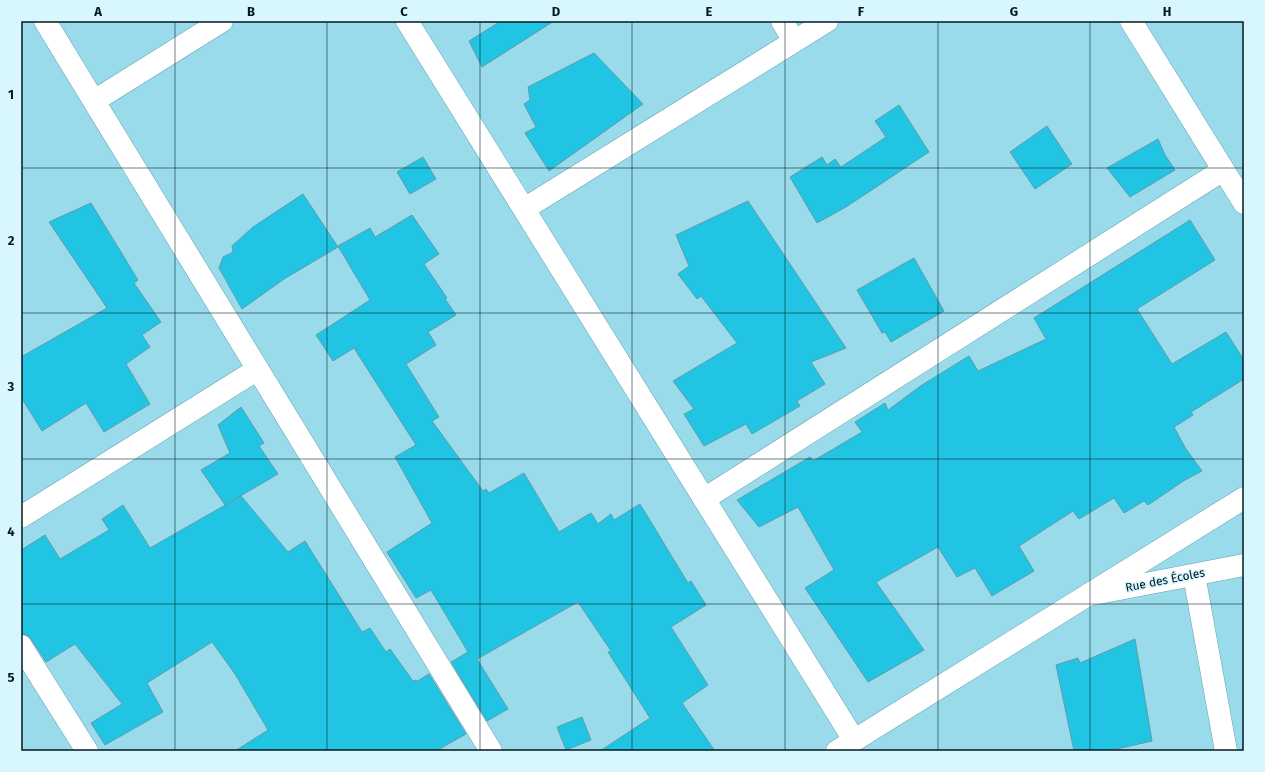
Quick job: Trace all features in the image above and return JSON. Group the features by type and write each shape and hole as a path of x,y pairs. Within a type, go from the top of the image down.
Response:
{"street":[{"path":"45,21 491,751"},
{"path":"94,101 222,21"},
{"path":"407,21 704,499 846,746 1244,498"},
{"path":"782,21 794,41"},
{"path":"524,209 828,21"},
{"path":"1131,21 1244,203"},
{"path":"704,499 1223,170"},
{"path":"21,517 258,369"},
{"name":"Rue des Écoles","path":"1087,595 1244,565"},
{"path":"1194,575 1226,751"},
{"path":"21,646 87,751"}],"building":[{"path":"501,21 554,21 482,67 469,41"},
{"path":"594,53 643,104 549,171 525,133 536,127 524,104 530,100 528,87"},
{"path":"899,105 929,152 846,207 817,223 790,177 822,157 827,165 835,159 841,167 886,137 875,121"},
{"path":"1047,126 1072,164 1035,189 1010,152"},
{"path":"1158,139 1165,155 1175,170 1130,197 1107,168"},
{"path":"423,157 436,179 410,194 397,172"},
{"path":"303,194 338,247 284,279 242,309 219,268 223,257 233,252 232,246 253,227"},
{"path":"748,201 846,348 811,362 825,384 797,401 800,406 752,434 746,424 704,446 684,414 694,409 673,381 737,343 701,296 697,299 678,274 689,266 676,235"},
{"path":"91,203 138,280 134,283 161,322 142,335 150,347 126,364 150,404 104,432 86,403 42,431 21,397 21,357 107,308 49,222"},
{"path":"412,215 439,254 424,264 447,298 445,299 456,315 428,332 436,345 406,364 439,417 432,421 483,491 486,489 489,493 524,473 559,532 591,513 598,524 611,514 614,520 640,504 688,583 691,581 706,605 671,627 708,685 682,703 715,751 600,751 650,718 608,652 611,651 578,602 477,659 508,709 487,721 451,662 468,652 431,590 416,598 387,552 432,523 395,457 416,445 354,348 333,361 316,335 370,300 338,246 370,228 375,237"},
{"path":"1190,220 1215,260 1137,309 1172,364 1226,332 1244,360 1244,379 1191,412 1193,415 1174,427 1186,449 1202,471 1185,480 1148,505 1144,501 1124,513 1114,498 1079,519 1073,511 1019,546 1034,571 992,596 975,568 957,577 938,547 876,582 924,650 868,682 805,588 834,570 798,507 759,527 737,500 810,457 813,461 862,432 855,422 885,403 888,410 922,385 969,356 978,371 1046,339 1034,318"},
{"path":"914,258 944,311 891,342 885,332 882,333 857,290"},
{"path":"241,407 264,443 259,446 278,474 225,505 201,470 230,453 218,425"},
{"path":"241,496 288,552 305,541 362,632 370,628 386,652 390,649 413,681 416,680 416,682 429,674 466,734 436,751 235,751 268,730 235,674 212,642 147,683 163,712 105,745 91,723 122,704 75,644 46,662 31,639 27,635 21,634 21,550 45,535 60,559 109,530 102,519 123,505 150,548"},
{"path":"1135,639 1152,741 1108,751 1074,751 1056,665 1078,658 1080,663"},
{"path":"582,717 591,740 566,750 557,727"}]}
